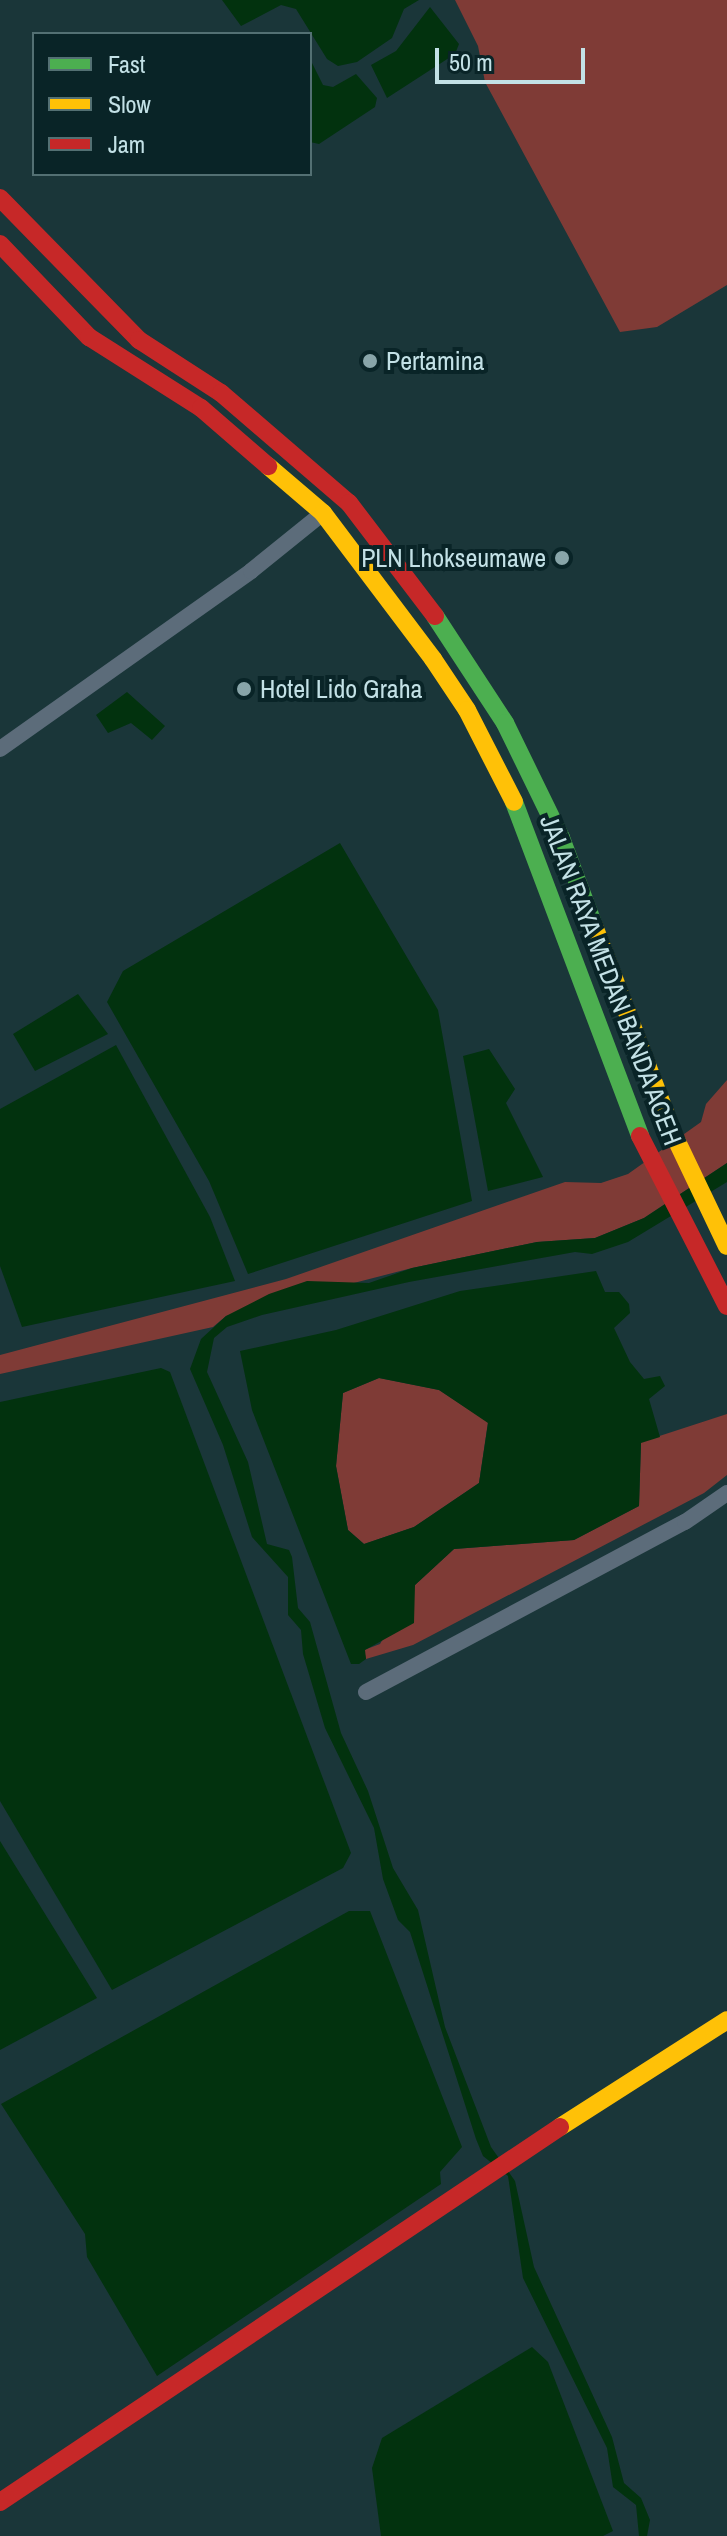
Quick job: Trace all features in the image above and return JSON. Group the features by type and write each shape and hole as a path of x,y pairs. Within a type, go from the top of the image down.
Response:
{"main road":[{"name":"JALAN RAYA MEDAN BANDA ACEH","path":"0,198 139,340 221,393 349,503 418,591 505,723 561,838 673,1133 727,1246"},
{"name":"JALAN RAYA MEDAN BANDA ACEH","path":"0,244 89,337 201,408 323,513 467,710 524,821 571,938 644,1147 727,1306"},
{"path":"571,938 595,927"},
{"path":"0,2502 470,2184 727,2020"}],"street":[{"path":"0,749 251,571 323,513"},
{"path":"366,1692 685,1522 727,1493"}],"shaded area":[{"path":"222,0 419,0 404,9 392,38 357,62 338,66 327,59 296,9 281,5 241,26"},
{"path":"455,0 727,0 727,285 657,327 620,332 485,82 478,46"},
{"path":"430,7 459,44 455,54 387,98 371,65 396,51"},
{"path":"312,63 323,85 333,87 356,74 377,98 375,107 319,144 312,142"},
{"path":"127,692 165,726 152,740 131,723 108,733 96,715"},
{"path":"340,843 438,1010 472,1201 248,1274 209,1181 107,1002 123,971"},
{"path":"78,994 108,1034 35,1071 13,1034"},
{"path":"116,1045 210,1217 235,1281 22,1327 0,1266 0,1109"},
{"path":"489,1049 515,1089 506,1103 543,1177 488,1191 463,1056"},
{"path":"727,1080 727,1163 644,1218 595,1238 537,1242 412,1268 226,1316 213,1327 0,1374 0,1355 286,1279 565,1182 601,1183 628,1174 701,1122 706,1104"},
{"path":"727,1163 727,1182 628,1242 592,1254 575,1252 409,1282 262,1315 227,1327 214,1338 207,1372 248,1462 267,1544 289,1550 292,1557 298,1608 310,1622 341,1733 368,1791 393,1868 418,1910 445,2027 491,2147 515,2181 534,2267 612,2437 624,2483 641,2498 650,2520 647,2536 639,2536 636,2505 613,2487 607,2448 523,2278 508,2176 483,2156 476,2139 410,1932 398,1920 383,1879 374,1828 325,1728 303,1654 301,1630 288,1615 288,1577 252,1537 223,1445 190,1369 201,1339 226,1316 269,1294 307,1281 369,1283 412,1268 537,1242 595,1238 644,1218"},
{"path":"596,1271 605,1292 619,1292 629,1304 630,1313 614,1328 630,1362 644,1379 660,1376 665,1386 649,1399 660,1437 641,1443 639,1506 574,1540 454,1549 415,1585 414,1623 365,1650 366,1659 359,1664 351,1664 252,1410 240,1351 336,1330 460,1291","holes":["379,1378 439,1390 488,1423 479,1483 414,1527 364,1544 348,1530 336,1466 343,1393"]},
{"path":"161,1368 170,1372 351,1853 343,1868 112,1990 0,1801 0,1402"},
{"path":"379,1378 439,1390 488,1422 479,1483 414,1527 364,1544 348,1530 336,1466 343,1393"},
{"path":"727,1414 727,1475 704,1493 413,1645 366,1659 364,1650 380,1644 415,1585 454,1549 574,1540 639,1506 641,1442"},
{"path":"0,1841 97,1998 0,2050"},
{"path":"349,1911 370,1911 462,2147 440,2172 441,2184 157,2376 87,2257 85,2234 1,2104"},
{"path":"532,2347 548,2362 613,2531 603,2536 381,2536 372,2468 382,2438"}],"traffic: fast":[{"path":"435,616 505,723 561,838 594,926"},
{"path":"514,802 640,1136"}],"traffic: slow":[{"path":"268,466 323,513 433,659 467,710 514,802"},
{"path":"594,926 673,1133 727,1246"},
{"path":"560,2127 727,2020"}],"traffic: jam":[{"path":"0,198 139,340 221,393 349,503 435,616"},
{"path":"0,244 89,337 201,408 268,466"},
{"path":"640,1136 727,1306"},
{"path":"0,2502 560,2127"}],"place":[{"name":"Pertamina","path":"370,361"},
{"name":"PLN Lhokseumawe","path":"562,558"},
{"name":"Hotel Lido Graha","path":"244,689"}]}
